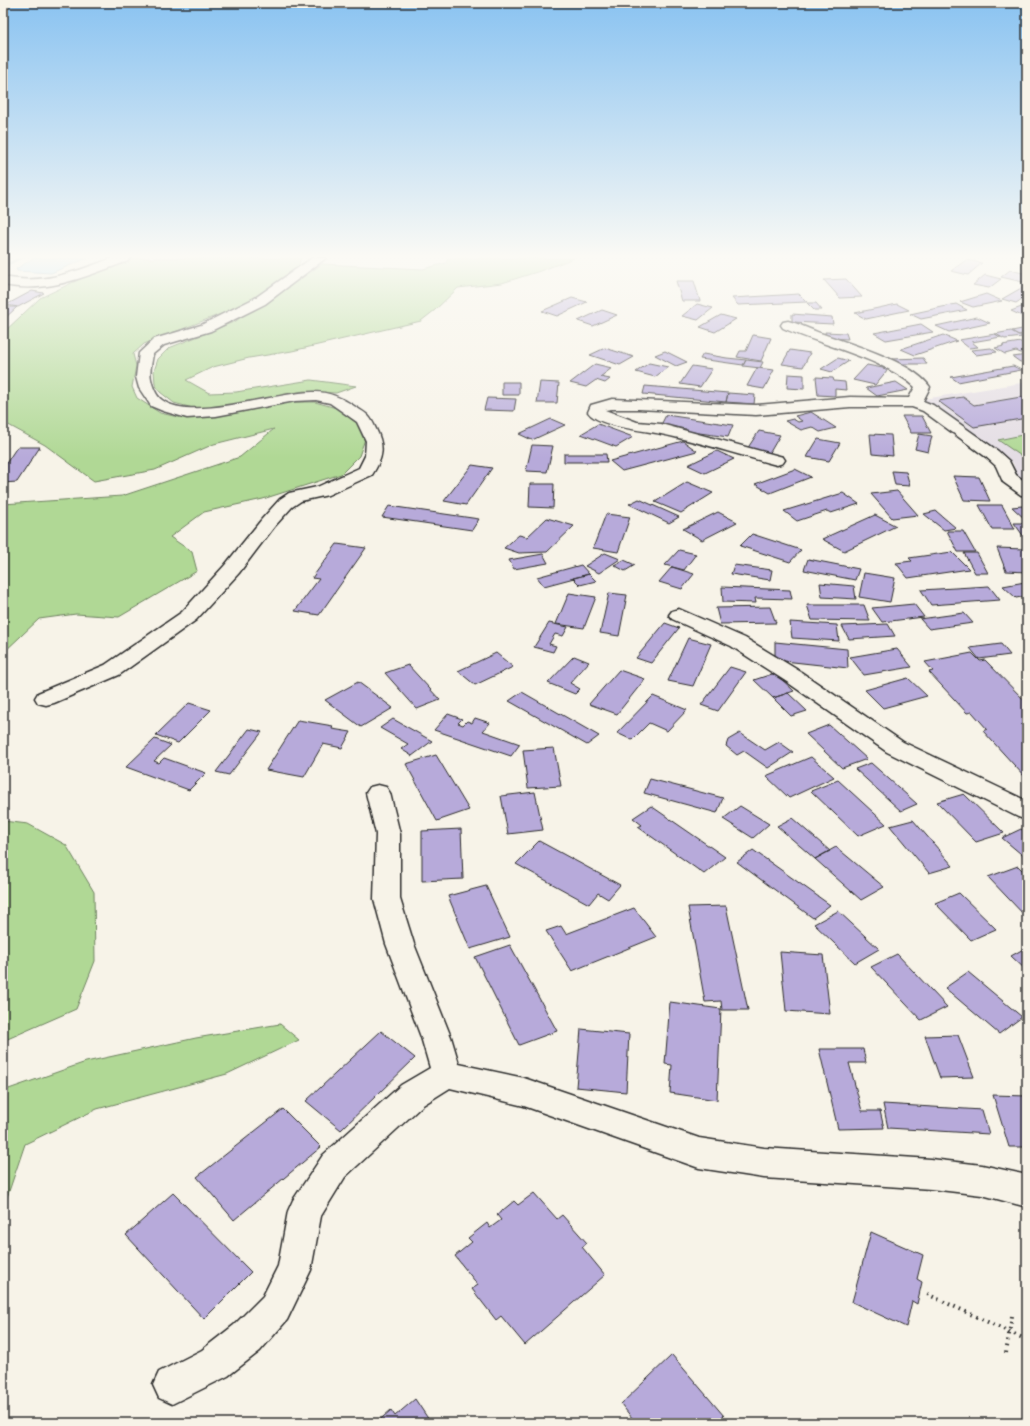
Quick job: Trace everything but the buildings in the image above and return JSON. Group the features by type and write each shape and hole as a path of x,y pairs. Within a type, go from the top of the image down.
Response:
{"street":[{"path":"46,698 112,670 189,616 232,569 268,523 286,503 295,497 322,491 366,471 374,456 374,441 364,419 335,400 316,396 295,397 245,407 187,413 156,403 146,388 143,377 146,353 159,342 213,325"},
{"path":"788,325 802,332 851,348 883,361 918,381 923,387 914,403"},
{"path":"778,460 661,430 635,426 596,412 596,408 612,404 638,404 756,410 850,402 914,403 928,408 992,454 1003,464 1009,478 1027,492"},
{"path":"679,615 738,642 794,677 896,747 1027,811"},
{"path":"378,793 388,834 387,899 400,944 436,1037 447,1074"},
{"path":"172,1385 215,1363 246,1338 275,1308 294,1270 305,1211 334,1166 412,1095 447,1074 524,1092 699,1153 764,1163 931,1174 982,1180 1027,1191"}],"path":[{"path":"927,1294 1027,1340"},
{"path":"1006,1353 1012,1316"}],"shaded area":[{"path":"1027,382 1027,483 1017,476 1013,463 924,399"}],"green space":[{"path":"12,325 194,325 144,344 133,354 136,366 132,387 137,398 160,413 178,417 231,414 291,402 315,402 347,411 360,426 365,439 359,456 341,474 263,499 204,512 170,537 192,552 197,571 119,617 76,614 39,619 3,653 3,504 122,496 240,457 274,429 214,444 155,470 94,481 45,445 3,422 3,333"},
{"path":"227,325 406,325 292,351 249,358 213,367 186,380 209,393 236,392 311,380 356,386 336,393 304,391 220,407 193,408 174,403 160,392 155,384 154,371 158,359 169,348"},
{"path":"1027,434 1027,460 998,440"},
{"path":"3,821 28,824 66,845 94,892 95,961 76,1009 3,1041"},
{"path":"280,1024 299,1040 227,1074 97,1109 25,1144 3,1209 3,1091 86,1062 196,1038"}]}
